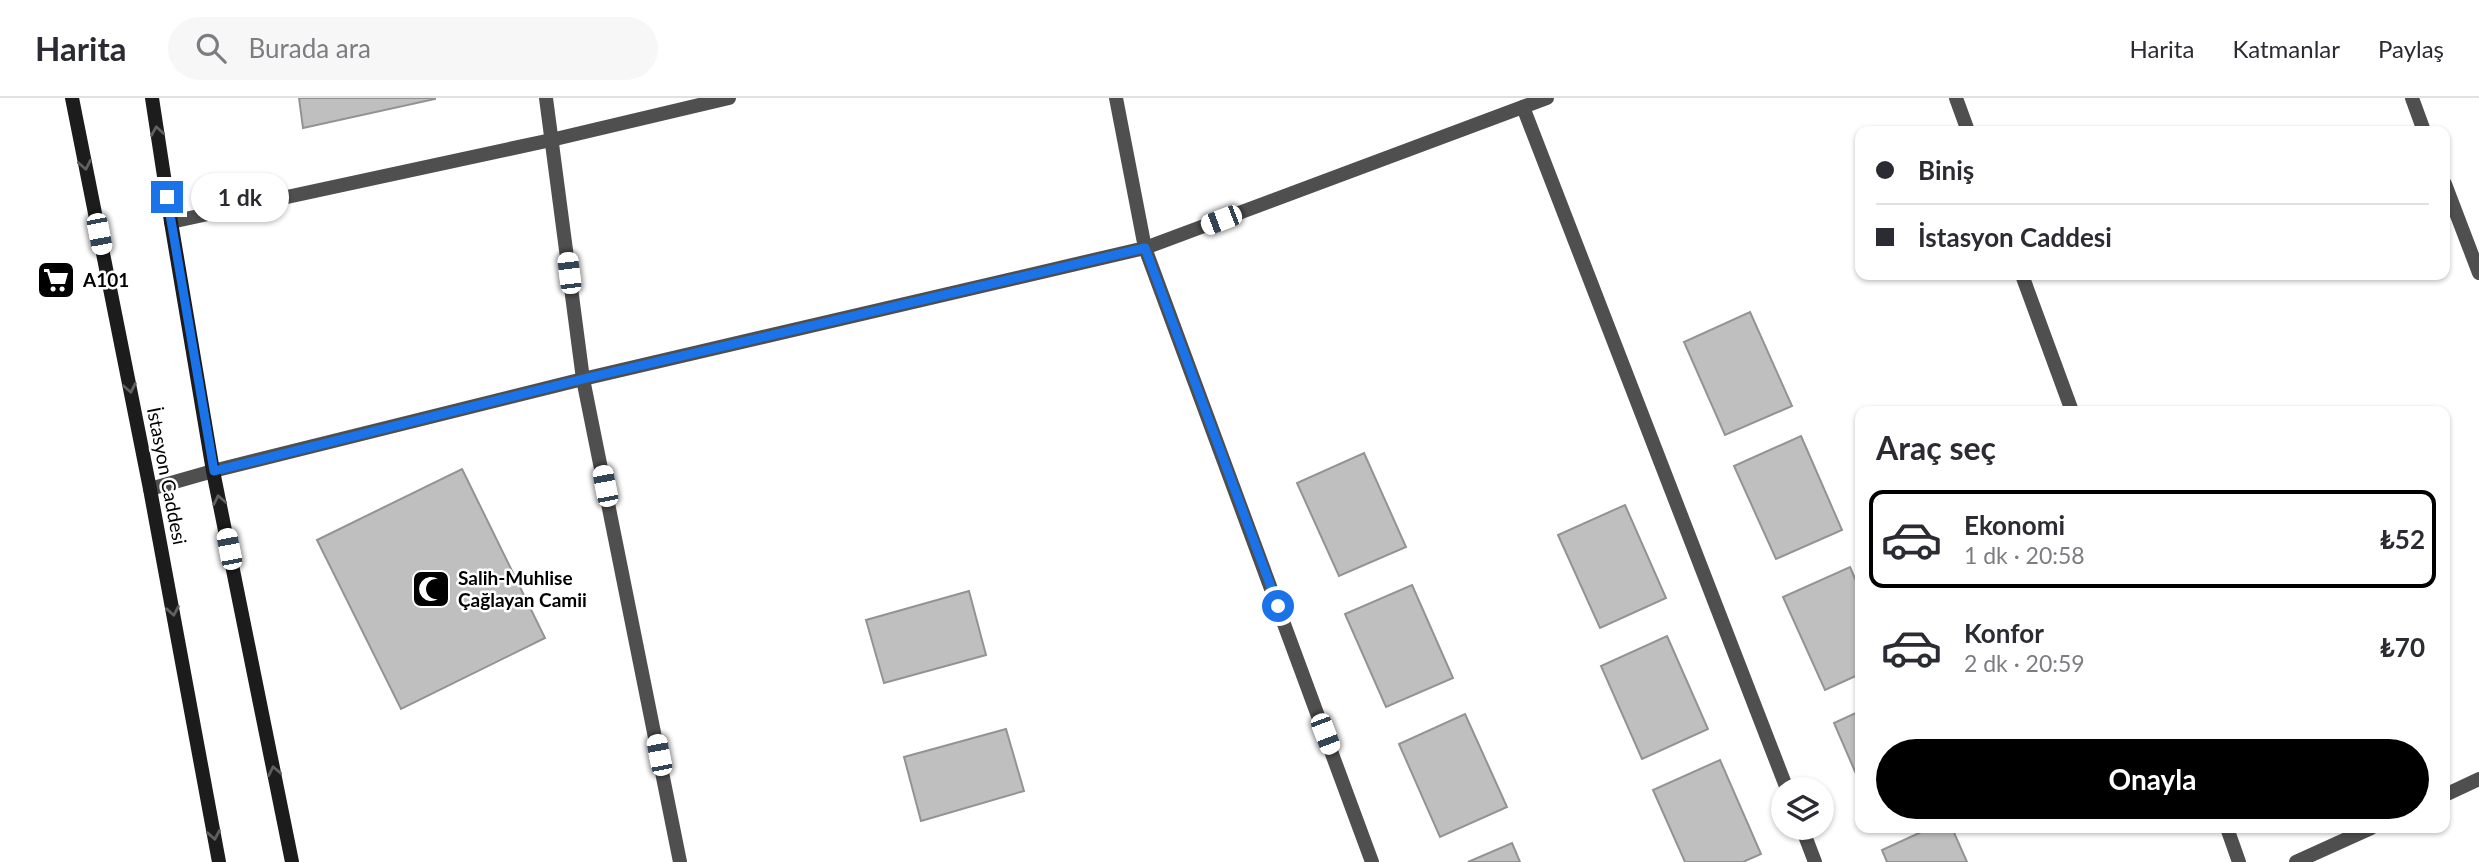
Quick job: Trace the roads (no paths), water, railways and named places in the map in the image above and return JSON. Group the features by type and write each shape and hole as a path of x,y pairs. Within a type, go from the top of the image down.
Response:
{"main road":[{"name":"İstasyon Caddesi","path":"72,98 150,489 219,862"},
{"path":"152,98 214,471 292,862"}],"street":[{"path":"546,98 583,379 680,862"},
{"path":"171,222 551,140 729,98"},
{"path":"1116,98 1145,248 1372,862"},
{"path":"150,489 583,379 1145,248 1547,98"},
{"path":"1956,98 1966,126"},
{"path":"2412,98 2422,126"},
{"path":"1523,107 1782,777"},
{"path":"2450,197 2479,273"},
{"path":"2023,280 2070,406"},
{"path":"2450,792 2479,779"},
{"path":"2229,833 2239,862"},
{"path":"2296,862 2360,833"},
{"path":"1807,840 1815,862"}],"place":[{"name":"A101","path":"56,280"},
{"name":"Salih-Muhlise Çağlayan Camii","path":"431,589"}]}
